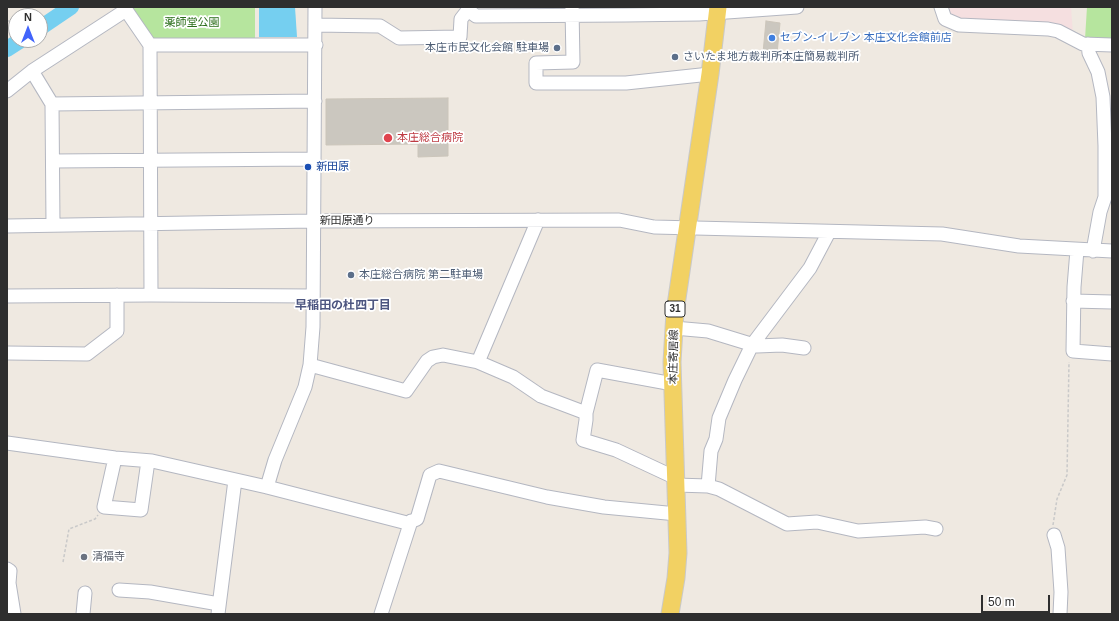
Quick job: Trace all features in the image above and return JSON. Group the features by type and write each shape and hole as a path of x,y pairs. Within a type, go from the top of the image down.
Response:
{"main road":[{"name":"本庄寄居線","path":"670,614 678,553 672,384 675,312 718,10"}],"street":[{"path":"267,487 275,460 305,387 310,365 313,296 313,159 316,45 315,7"},
{"path":"315,25 380,26 399,38 460,37 461,19 468,9 479,8 572,12 683,7"},
{"path":"699,7 718,10 768,10 797,7"},
{"path":"941,7 945,19 959,24 1048,29 1058,31 1086,44 1112,45"},
{"path":"7,91 32,72 126,10 150,45 150,160 152,224 151,295"},
{"path":"625,10 699,14 718,10"},
{"path":"572,12 573,62 536,63 536,83 626,83 710,74"},
{"path":"1086,44 1107,97 1109,197 1100,212 1093,251"},
{"path":"150,45 316,45"},
{"path":"32,72 52,104 53,226"},
{"path":"52,104 315,101"},
{"path":"53,161 313,159"},
{"path":"478,362 538,220"},
{"name":"新田原通り","path":"7,226 313,221 619,220 654,226 942,234 1019,246 1112,251"},
{"path":"708,486 711,451 716,439 719,418 752,345 810,268 829,232"},
{"path":"1077,250 1073,302 1073,351 1112,354"},
{"path":"7,353 87,354 117,331 117,295"},
{"path":"7,296 313,296"},
{"path":"1073,302 1112,302"},
{"path":"674,328 708,331 752,345 782,345 804,348"},
{"path":"310,365 406,391 427,361 433,357 443,355 478,362 513,377 541,396 586,413"},
{"path":"672,384 597,370 586,413 583,440 616,450 676,481 708,486 743,500 787,524 817,522 858,531 925,527 936,529"},
{"path":"7,444 148,461 267,487 407,522 416,519 430,475 439,471 547,497 604,507 677,514"},
{"path":"115,458 108,495 104,507 141,510 148,461"},
{"path":"119,590 150,592 218,609 235,480"},
{"path":"381,614 411,521"},
{"path":"1054,535 1058,548 1062,592 1060,614"},
{"path":"7,569 10,572 9,583 14,614"},
{"path":"83,614 85,593"}],"path":[{"path":"1054,535 1054,513 1057,499 1067,475 1069,357 1073,351"},
{"path":"63,562 69,529 95,519 104,507"}],"shaded area":[{"path":"945,7 1071,7 1073,34 956,20 948,16"}],"green space":[{"name":"薬師堂公園","path":"128,7 255,7 255,38 150,39"},
{"path":"1087,7 1112,7 1112,40 1085,39"}],"water":[{"path":"259,7 295,7 297,37 259,37"}],"building":[{"name":"セブン-イレブン 本庄文化会館前店","path":"766,21 780,23 777,54 763,53"},
{"path":"448,98 448,156 418,157 418,144 326,145 326,99"}],"waterway":[{"path":"48,23 71,7"}],"place":[{"name":"セブン-イレブン 本庄文化会館前店","path":"772,38"},
{"name":"本庄市民文化会館 駐車場","path":"557,48"},
{"name":"さいたま地方裁判所本庄簡易裁判所","path":"675,57"},
{"name":"本庄総合病院","path":"388,138"},
{"name":"新田原","path":"308,167"},
{"name":"本庄総合病院 第二駐車場","path":"351,275"},
{"name":"清福寺","path":"84,557"}],"district":[{"name":"早稲田の杜四丁目","path":"343,306"}]}
